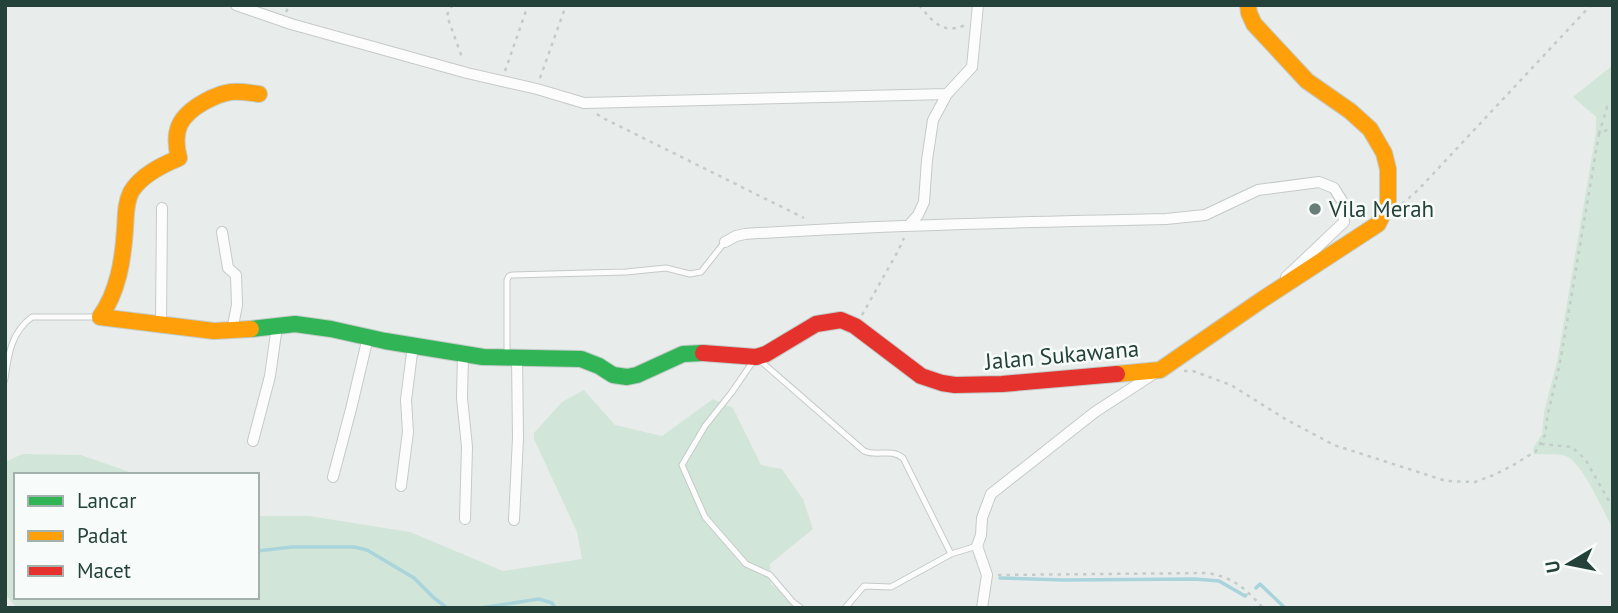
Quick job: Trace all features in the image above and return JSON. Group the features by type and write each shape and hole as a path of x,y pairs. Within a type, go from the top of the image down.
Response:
{"street":[{"path":"236,5 291,24 584,103 947,94"},
{"path":"909,225 924,202 933,120 947,94 972,68 978,5"},
{"name":"Jalan Sukawana","path":"856,326 922,376 955,385 1002,384 1160,370 1378,224 1388,203 1390,185 1384,153 1370,129 1298,72 1254,24 1248,5"},
{"path":"259,94 220,94 195,107 177,127 174,144 178,158 145,176 132,189 126,207 125,233 116,284 111,300 100,317 214,331 295,324 483,357 581,359 619,377 637,375 672,358 697,352 756,357 766,354 816,324 827,321 841,320 856,326"},
{"path":"724,242 745,234 824,229 1195,217 1205,215 1258,190 1319,182 1334,188 1342,201 1344,222 1263,299"},
{"path":"161,325 162,208"},
{"path":"222,232 228,268 236,275 237,305 232,331"},
{"path":"253,441 270,376 277,326"},
{"path":"333,477 368,337"},
{"path":"401,486 408,432 406,400 413,345"},
{"path":"463,354 461,398 467,447 465,519"},
{"path":"512,357 517,438 514,520"},
{"path":"982,608 987,575 977,546 982,518 991,495 1095,412 1160,370"}],"lane":[{"path":"512,357 507,280 509,276 666,268 690,274 701,272 724,242"},
{"path":"5,379 13,338 32,317 100,317"},
{"path":"801,608 770,575 746,564 705,517 682,465 705,426 756,357 864,451 888,452 903,458 951,554"},
{"path":"845,608 864,586 891,587 951,554 977,546"}],"path":[{"path":"453,5 447,16 467,73"},
{"path":"501,80 528,5"},
{"path":"537,89 566,5"},
{"path":"919,5 941,27 953,29 964,26"},
{"path":"1395,209 1418,190 1591,5"},
{"path":"584,103 601,117 824,229"},
{"path":"1160,370 1193,372 1231,385 1287,420 1334,444 1446,481 1475,482 1494,475 1536,451 1545,435 1560,363 1599,134 1607,107 1613,105"},
{"path":"1599,134 1613,130"},
{"path":"856,326 898,251 909,225"},
{"path":"1540,444 1572,447 1585,459 1613,508"},
{"path":"987,575 1208,573 1232,580 1246,589 1263,608"}],"green space":[{"path":"1613,65 1613,529 1587,480 1574,462 1564,456 1534,454 1533,448 1542,434 1544,412 1557,362 1596,132 1596,117 1573,97"},
{"path":"584,390 615,425 662,436 713,399 733,408 761,465 782,469 803,499 813,529 770,564 771,584 800,608 17,608 5,594 5,462 22,454 81,455 132,473 14,473 14,599 259,599 259,516 309,516 410,532 503,571 582,559 577,532 534,439 534,433 562,402"}],"waterway":[{"path":"259,551 292,547 354,547 367,550 414,578 447,608"},
{"path":"1000,578 1195,579 1219,581 1246,595"},
{"path":"1256,588 1260,584 1285,608"},
{"path":"480,608 539,599 552,603 555,608"}],"traffic: fast":[{"path":"251,329 295,324 483,357 581,359 613,375 627,377 683,354 703,353"}],"traffic: slow":[{"path":"1117,374 1160,370 1378,224 1388,203 1388,169 1384,153 1370,129 1350,111 1307,81 1254,24 1248,5"},
{"path":"251,329 214,331 100,317 119,275 127,206 135,186 152,171 179,158 177,132 183,119 195,107 227,93 259,94"}],"traffic: jam":[{"path":"703,353 756,357 766,354 816,324 841,320 855,326 921,376 942,383 1002,384 1117,374"}],"place":[{"name":"Vila Merah","path":"1315,209"}]}
